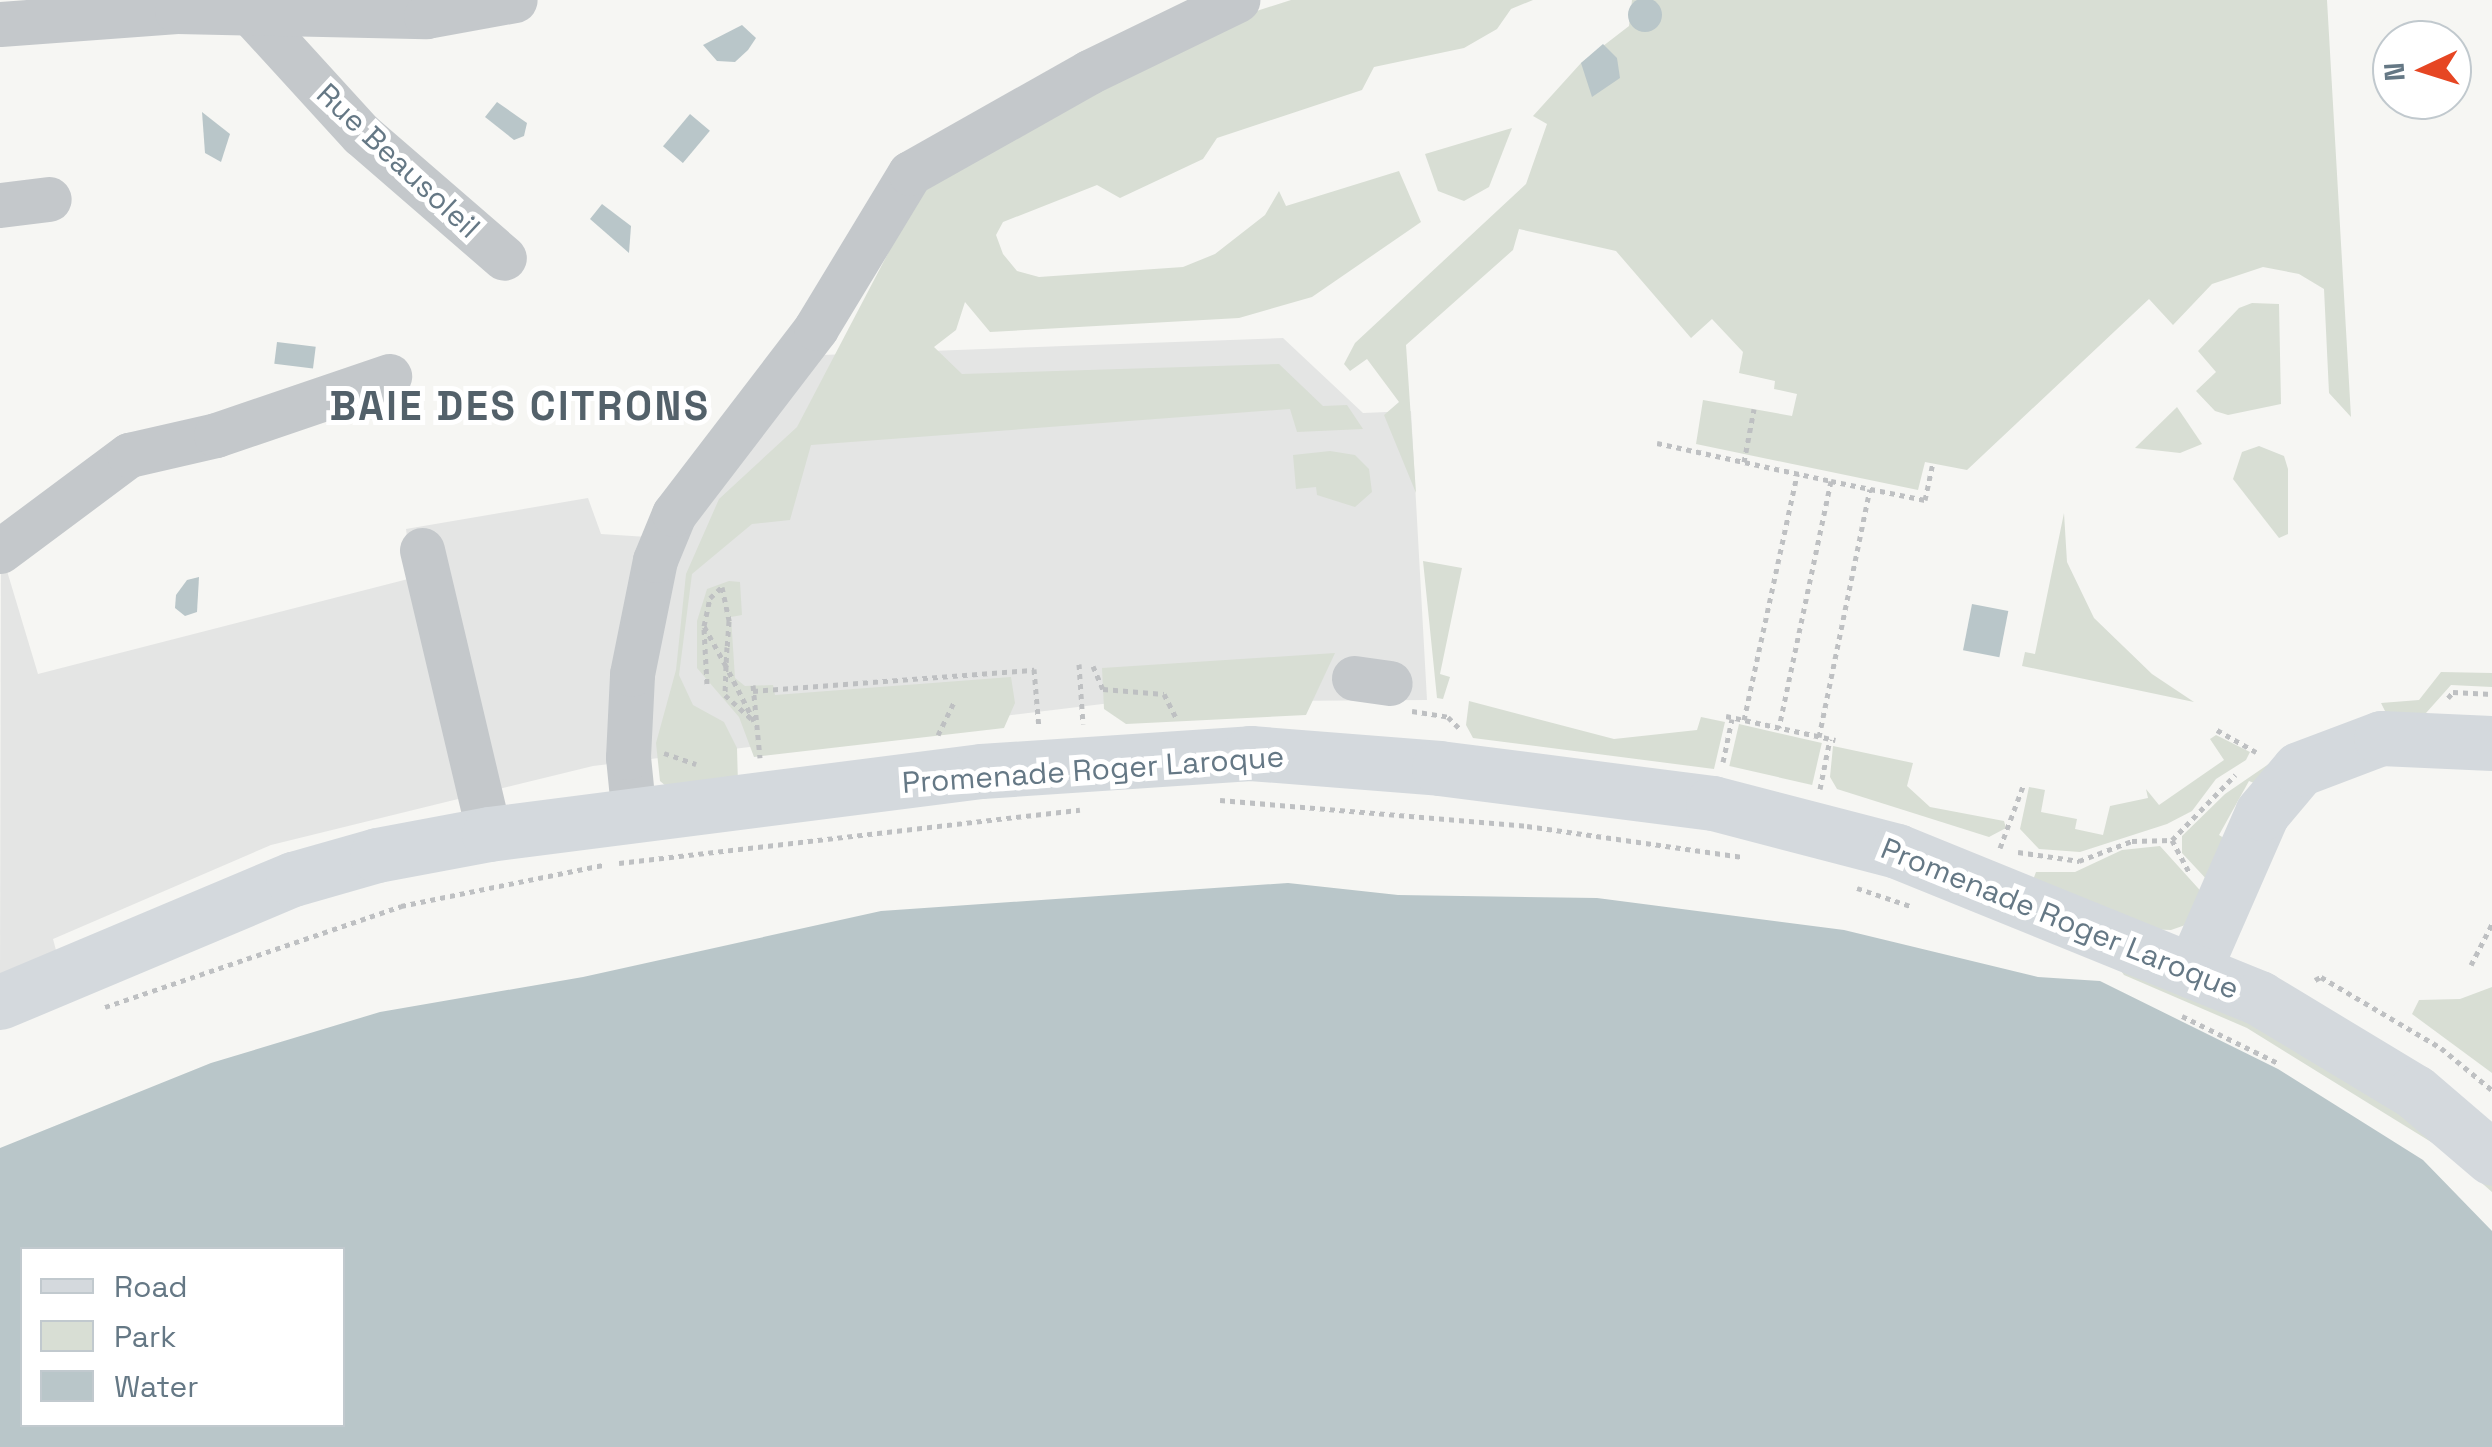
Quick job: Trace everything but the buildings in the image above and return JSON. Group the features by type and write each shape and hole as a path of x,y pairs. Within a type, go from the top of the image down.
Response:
{"main road":[{"path":"2186,993 2262,813 2299,769 2381,738 2492,743"},
{"name":"Promenade Roger Laroque","path":"0,1002 293,879 489,834 980,771 1250,753 1439,768 1713,803 1898,850 2186,993 2326,1035 2414,1092 2492,1158"}],"street":[{"path":"0,24 64,10 179,6 254,18 515,0"},
{"path":"634,817 628,757 632,674 654,560 674,514 816,328 910,173 1089,72 1238,0"},
{"name":"Rue Beausoleil","path":"254,18 361,134 504,258"},
{"path":"0,205 49,199"},
{"path":"0,552 129,455 216,435 389,376"},
{"path":"422,550 489,834"}],"path":[{"path":"1744,462 1754,409"},
{"path":"1656,443 1925,500 1933,463"},
{"path":"1744,720 1798,473"},
{"path":"1779,728 1831,481"},
{"path":"1819,737 1870,489"},
{"path":"707,684 704,626 710,598 722,586 725,695 754,721"},
{"path":"704,626 754,721"},
{"path":"1083,732 1079,665 1095,666 1103,689 1164,694 1178,726"},
{"path":"761,766 753,688 1034,669 1040,736"},
{"path":"932,747 954,702"},
{"path":"1722,770 1729,716 1832,740 1820,788"},
{"path":"2023,786 2000,848 2079,862 2132,841 2172,840 2225,782 2261,758 2217,730"},
{"path":"1204,798 1527,826 1755,860"},
{"path":"94,1011 330,928 503,884 606,865 1091,808"},
{"path":"1850,885 1921,909"},
{"path":"2470,965 2492,924"},
{"path":"2308,983 2322,978 2441,1048 2492,1090"},
{"path":"2186,993 2294,1072"}],"shaded area":[{"path":"1283,338 1363,413 1411,411 1427,700 1119,702 593,766 271,845 53,939 57,954 0,979 1,551 38,674 412,578 406,529 588,498 601,534 663,538 795,356"}],"green space":[{"path":"1291,0 1533,0 1511,9 1497,29 1464,48 1374,67 1362,90 1217,138 1203,159 1120,198 1097,185 1003,222 996,235 1003,254 1017,271 1039,277 1183,267 1215,254 1265,215 1279,191 1286,206 1399,171 1421,222 1312,297 1239,318 990,332 965,302 956,330 934,347 962,374 1279,364 1323,406 1347,405 1363,429 1297,432 1290,409 811,445 790,520 752,524 692,574 679,675 693,705 724,722 737,748 738,784 673,792 660,781 656,743 676,670 686,574 719,499 797,427 917,198 969,153 1238,17"},
{"path":"1632,0 2327,0 2351,417 2329,393 2324,289 2299,274 2263,267 2212,284 2173,325 2149,299 1967,470 1925,462 1918,490 1696,444 1703,400 1792,416 1797,394 1774,389 1775,381 1739,373 1743,352 1712,319 1691,338 1616,251 1519,229 1513,250 1406,345 1416,493 1384,415 1399,402 1367,359 1350,371 1344,364 1355,343 1526,184 1547,124 1533,116 1581,63 1629,26"},
{"path":"1512,128 1489,187 1464,201 1438,191 1425,154"},
{"path":"2252,303 2279,304 2281,404 2228,415 2215,411 2196,391 2216,372 2198,351 2239,308"},
{"path":"2177,407 2202,444 2180,453 2135,448"},
{"path":"2259,446 2284,456 2288,469 2288,534 2279,538 2233,479 2242,452"},
{"path":"1330,451 1355,455 1369,469 1372,492 1355,507 1317,495 1316,487 1296,489 1293,455"},
{"path":"2064,513 2067,562 2094,618 2152,674 2194,702 2022,666 2025,652 2035,654"},
{"path":"1423,561 1462,568 1440,674 1450,677 1443,699 1437,698"},
{"path":"729,581 740,582 742,615 731,617 735,678 745,686 773,685 775,695 1011,677 1015,703 1004,728 754,757 739,717 697,668 697,621 707,589"},
{"path":"1335,653 1306,715 1126,724 1104,709 1102,668"},
{"path":"2441,672 2492,673 2492,687 2451,685 2426,713 2386,713 2381,703 2419,700"},
{"path":"1469,701 1614,739 1697,730 1701,717 1725,722 1714,769 1473,738 1466,725"},
{"path":"1739,724 1822,743 1812,785 1729,766"},
{"path":"2216,735 2250,752 2246,760 2216,779 2192,811 2167,824 2080,852 2039,849 2020,829 2029,787 2045,790 2041,812 2077,819 2075,829 2103,835 2110,806 2148,798 2146,789 2159,805 2224,760 2210,739"},
{"path":"1833,746 1913,763 1907,786 1930,807 2004,821 2006,828 1989,837 1837,789 1830,777"},
{"path":"2276,759 2264,787 2249,781 2219,835 2232,843 2210,883 2182,853 2182,836 2225,794"},
{"path":"2160,846 2207,898 2194,922 2171,930 2145,929 2033,880 2036,872 2075,872 2122,850"},
{"path":"2104,947 2292,1034 2492,1179 2492,1192 2444,1150 2247,1028 2124,975"},
{"path":"2492,987 2492,1073 2412,1014 2419,1000 2460,999"}],"water":[{"path":"1638,-1 1652,-1 1661,8 1661,22 1652,31 1638,31 1629,22 1629,8"},
{"path":"742,25 756,38 735,62 717,61 703,45"},
{"path":"1603,44 1617,58 1620,78 1592,97 1581,63"},
{"path":"497,102 527,123 524,136 514,140 485,117"},
{"path":"202,112 230,134 221,162 205,153"},
{"path":"690,114 710,131 683,163 663,146"},
{"path":"602,204 631,226 629,253 590,219"},
{"path":"277,342 316,347 313,369 274,364"},
{"path":"199,577 197,612 185,616 175,608 176,595 187,580"},
{"path":"1972,604 2008,611 1999,657 1963,650"},
{"path":"1288,883 1398,895 1597,898 1844,930 2038,977 2100,981 2278,1069 2423,1160 2492,1231 2492,1447 0,1447 0,1148 211,1063 380,1012 583,977 881,911"}],"district":[{"name":"BAIE DES CITRONS","path":"520,407"}]}
